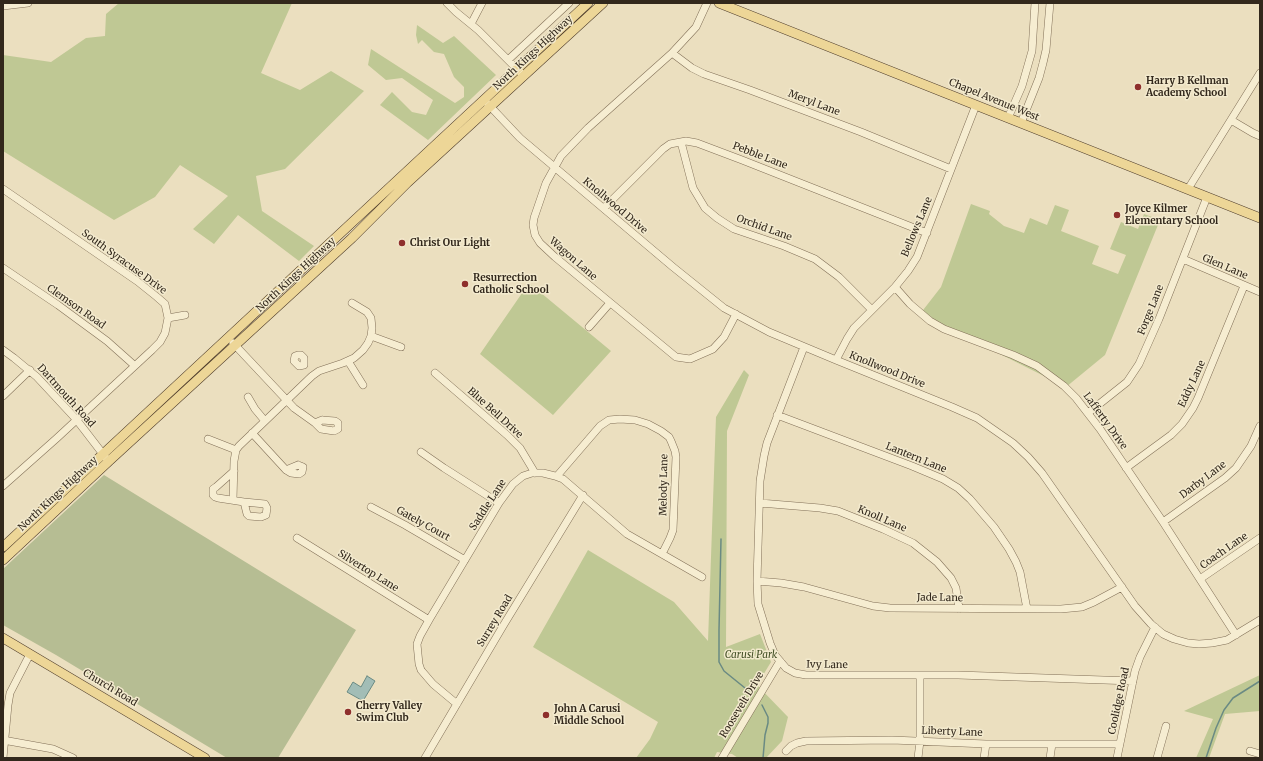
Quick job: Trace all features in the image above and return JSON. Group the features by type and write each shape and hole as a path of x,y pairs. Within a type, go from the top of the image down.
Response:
{"main road":[{"name":"North Kings Highway","path":"3,547 588,3"},
{"name":"North Kings Highway","path":"3,560 352,238 407,183 603,3"},
{"name":"Chapel Avenue West","path":"719,3 1260,218"},
{"name":"Church Road","path":"3,638 204,758"}],"street":[{"path":"3,6 28,3"},
{"path":"447,3 525,75"},
{"path":"471,24 482,3"},
{"path":"508,60 569,3"},
{"name":"Wagon Lane","path":"706,3 696,27 672,53 588,128 561,156 546,183 533,225 535,235 540,243 555,257 668,352 676,357 690,359 713,349 724,337 736,314"},
{"path":"1008,118 1022,86 1032,51 1036,3"},
{"path":"1021,123 1039,78 1043,63 1046,50 1050,3"},
{"name":"Meryl Lane","path":"672,53 692,68 704,74 861,132 951,169"},
{"path":"1188,189 1260,73"},
{"name":"Knollwood Drive","path":"484,99 520,138 673,268 724,308 769,332 977,418 1013,443 1042,472 1135,606 1163,634 1188,643 1199,644 1227,640 1260,620"},
{"name":"Bellows Lane","path":"836,360 846,339 854,328 895,287 917,257 976,105"},
{"path":"1231,120 1260,136"},
{"name":"Pebble Lane","path":"604,208 662,149 670,144 681,142 697,143 927,233"},
{"name":"Orchid Lane","path":"681,142 693,188 705,208 734,229 784,246 815,259 839,277 872,310"},
{"name":"South Syracuse Drive","path":"3,189 131,277 157,297 165,304 168,318"},
{"name":"Forge Lane","path":"1088,413 1132,376 1139,364 1159,319 1207,197"},
{"name":"Glen Lane","path":"1182,259 1260,292"},
{"name":"Clemson Road","path":"3,268 58,305 107,341 134,365"},
{"name":"Eddy Lane","path":"1126,468 1172,435 1193,408 1244,286"},
{"name":"Lafferty Drive","path":"895,287 910,304 930,321 944,329 1013,355 1037,366 1064,386 1076,398 1100,429 1163,522 1236,635"},
{"path":"233,500 236,450 286,400 308,371 319,371 348,361 363,350 368,343 372,328 371,318 367,312 352,303"},
{"path":"589,327 610,303"},
{"path":"3,486 160,342 165,333 168,318 185,315"},
{"path":"371,336 401,347"},
{"path":"228,337 294,408 315,423"},
{"name":"Ivy Lane","path":"804,346 767,443 760,481 756,581 758,604 770,643 780,661 790,671 806,675 966,675 1133,680"},
{"name":"Dartmouth Road","path":"3,350 30,370 76,419 109,461"},
{"path":"348,361 363,385"},
{"path":"3,396 30,370"},
{"name":"Blue Bell Drive","path":"435,373 520,448 535,473"},
{"path":"248,397 264,421"},
{"name":"Lantern Lane","path":"777,415 912,466 943,479 958,488 970,499 994,527 1009,549 1020,572 1027,609"},
{"name":"Melody Lane","path":"557,476 600,426 609,420 635,420 648,424 661,431 669,437 676,457 672,530 670,538 662,554"},
{"name":"Darby Lane","path":"1163,522 1225,478 1236,468 1252,446 1260,426"},
{"path":"252,433 286,470"},
{"path":"208,439 236,450"},
{"path":"422,452 499,503"},
{"path":"234,471 216,487 213,492 215,497 244,502"},
{"name":"Saddle Lane","path":"457,704 433,684 421,670 417,644 429,620 499,503 513,484 522,476 543,473 563,479 627,534 702,577"},
{"name":"Surrey Road","path":"425,758 583,495"},
{"name":"Knoll Lane","path":"760,503 820,508 838,512 883,529 913,543 937,562 951,578 956,588 959,608"},
{"name":"Gately Court","path":"371,507 465,560"},
{"name":"Silvertop Lane","path":"297,538 429,620"},
{"name":"Coach Lane","path":"1200,579 1260,538"},
{"name":"Jade Lane","path":"756,581 804,587 873,606 884,607 1061,609 1082,607 1122,587"},
{"name":"Coolidge Road","path":"1117,758 1135,671 1140,656 1155,627"},
{"path":"3,758 10,693 30,654"},
{"name":"Roosevelt Drive","path":"722,758 780,661"},
{"path":"918,758 920,741 920,675"},
{"path":"1157,758 1166,726"},
{"name":"Liberty Lane","path":"786,751 791,746 806,741 892,740 986,744 1120,744"},
{"path":"4,741 53,749 73,758"},
{"path":"984,758 986,744"},
{"path":"1050,758 1052,744"},
{"path":"1250,751 1260,754"}],"green space":[{"path":"119,3 292,3 261,73 300,90 331,71 364,91 285,169 256,176 262,211 314,246 299,261 238,215 214,244 193,229 228,196 180,165 155,197 114,220 3,151 3,55 51,62 86,38 105,36 106,14"},
{"path":"417,25 443,43 454,36 496,75 428,140 380,105 392,92 412,112 426,115 433,100 402,78 386,80 368,65 371,49 455,103 464,97 464,87 454,77 444,54 434,52 422,40 418,44 416,35"},
{"path":"971,204 990,211 989,214 1004,226 1024,233 1030,218 1047,225 1055,205 1069,210 1061,231 1099,246 1092,264 1118,274 1126,255 1110,249 1121,222 1138,229 1144,214 1160,220 1105,355 1066,387 920,314 941,287"},
{"path":"529,283 611,351 553,415 480,354"},
{"name":"Carusi Park","path":"744,370 749,375 727,431 726,647 760,634 771,662 757,685 788,717 782,741 766,758 738,758 732,754 717,752 714,758 636,758 650,739 658,722 533,647 588,550 674,602 708,641 716,417"},
{"path":"104,475 356,630 278,758 227,758 56,655 3,625 3,569"},
{"path":"1260,675 1260,711 1225,714 1209,758 1196,758 1213,719 1184,711"}],"water":[{"path":"367,676 375,681 363,701 347,692 353,682 361,687"}],"waterway":[{"path":"721,539 719,662 724,671 750,693"},
{"path":"1206,758 1224,710 1233,698 1260,681"},
{"path":"762,705 768,717 763,758"}],"place":[{"name":"Harry B Kellman Academy School","path":"1138,87"},
{"name":"Joyce Kilmer Elementary School","path":"1117,215"},
{"name":"Christ Our Light","path":"402,243"},
{"name":"Resurrection Catholic School","path":"465,284"},
{"name":"Cherry Valley Swim Club","path":"348,712"},
{"name":"John A Carusi Middle School","path":"546,715"}]}
